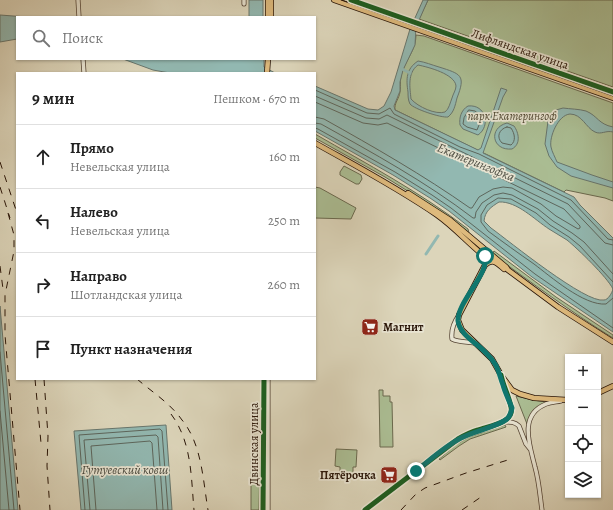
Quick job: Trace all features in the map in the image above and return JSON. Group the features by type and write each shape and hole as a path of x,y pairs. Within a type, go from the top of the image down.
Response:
{"main road":[{"path":"268,0 268,16"},
{"path":"271,0 271,16"},
{"path":"334,0 419,27"},
{"name":"Лифляндская улица","path":"419,27 613,98"},
{"path":"268,60 269,71"},
{"path":"269,71 271,60"},
{"path":"316,141 384,178 438,212 508,270"},
{"path":"316,144 436,214 454,228 486,258 485,265 459,315 458,320 462,330 492,359 508,386 520,394 534,398 562,400"},
{"path":"485,265 493,262 508,270 558,307 613,342"},
{"path":"605,338 613,346"},
{"path":"601,392 613,387"}],"street":[{"path":"78,0 80,16"},
{"path":"350,0 408,23"},
{"name":"Лифляндская улица","path":"419,27 613,92"},
{"path":"83,60 84,72"},
{"path":"459,315 455,320 452,339 458,342 466,341 475,343"},
{"path":"501,375 502,384 512,408 510,415 501,422"},
{"name":"Двинская улица","path":"263,510 264,380"},
{"name":"Двинская улица","path":"268,380 268,510"},
{"path":"542,510 527,431 532,416 541,406 562,400"},
{"path":"365,510 458,439 471,432 501,422 513,422 519,426 526,444 530,449"}],"green space":[{"path":"428,0 613,0 613,87 419,19"},
{"name":"парк Екатерингоф","path":"416,35 424,36 613,103 613,201 566,190 564,192 395,110 395,105 400,92 402,73 413,49"},
{"path":"316,135 431,203 468,229 469,233 432,206 385,177 316,139"},
{"path":"344,166 361,175 362,179 359,184 356,184 340,175 340,172"},
{"path":"316,187 356,208 351,219 316,218"},
{"path":"494,251 556,297 613,335 613,338 567,308 492,254"},
{"path":"379,390 383,390 383,396 390,396 390,402 392,402 393,447 380,447"},
{"path":"516,396 546,402 533,411 527,424"},
{"path":"505,425 506,427 470,439 440,460 439,459 457,444 469,437"},
{"path":"336,449 357,450 356,467 353,467 353,473 340,473 340,467 335,466"},
{"path":"251,458 260,458 259,510 251,510"}],"water":[{"path":"249,0 263,0 263,16 249,16"},
{"name":"Екатерингофка","path":"423,0 428,0 416,27 415,45 403,70 400,82 400,91 394,106 395,110 478,150 481,148 501,88 507,90 503,97 483,153 574,197 613,238 613,289 613,332 532,277 449,211 430,198 393,175 316,132 316,86 368,109 378,110 384,106 391,92 410,29","holes":["499,202 512,205 526,212 567,240 592,263 613,289 610,296 605,300 595,299 565,282 530,258 491,228 484,221 487,212"]},
{"path":"0,15 16,16 16,39 0,42"},
{"path":"126,60 264,60 264,67 273,72 164,72 153,70"},
{"path":"418,61 423,62 460,76 460,90 454,109 448,117 428,113 410,104 408,98 407,79 409,71","holes":["418,65 434,69 451,78 454,82 456,89 445,112 441,113 427,110 411,99 411,76 414,68"]},
{"path":"468,106 479,108 485,116 484,126 478,135 463,129 460,125 461,114"},
{"path":"563,108 586,111 604,124 613,127 613,132 595,132 578,116 570,114 566,115 558,122 551,138 551,147 557,162 613,182 613,188 571,176 557,167 549,156 545,144 548,121 556,110"},
{"path":"507,123 514,126 518,135 517,144 512,149 505,149 497,143 495,139 497,129"},
{"path":"0,306 18,510 0,510"},
{"name":"Гутуевский ковш","path":"166,425 172,510 81,510 74,431"}],"waterway":[{"path":"402,69 410,73"},
{"path":"426,254 438,236"}],"tram line":[{"path":"341,0 613,96"}],"railway":[{"path":"0,162 16,210"},
{"path":"0,187 10,218"},
{"path":"8,213 14,235 14,251 5,295 5,335 20,510"},
{"path":"0,266 3,289"},
{"path":"35,380 41,443"},
{"path":"44,380 48,436 47,466 50,510"},
{"path":"138,380 172,408 189,430 194,440 201,463 208,510"},
{"path":"171,414 178,425 187,448 194,510"},
{"path":"401,510 416,494 425,488 511,459"},
{"path":"462,510 481,497"}],"cycle path":[{"path":"351,0 613,92"},
{"path":"365,510 458,439 473,432 500,423 509,417 511,407 501,375"},
{"path":"263,510 264,380"}],"place":[{"name":"Магнит","path":"370,327"},
{"name":"Пятёрочка","path":"389,475"}],"route":[{"path":"416,471 458,439 471,432 501,422 508,418 511,412 512,408 502,384 498,367 486,352 466,335 458,320 461,310 485,265 485,256"}]}
